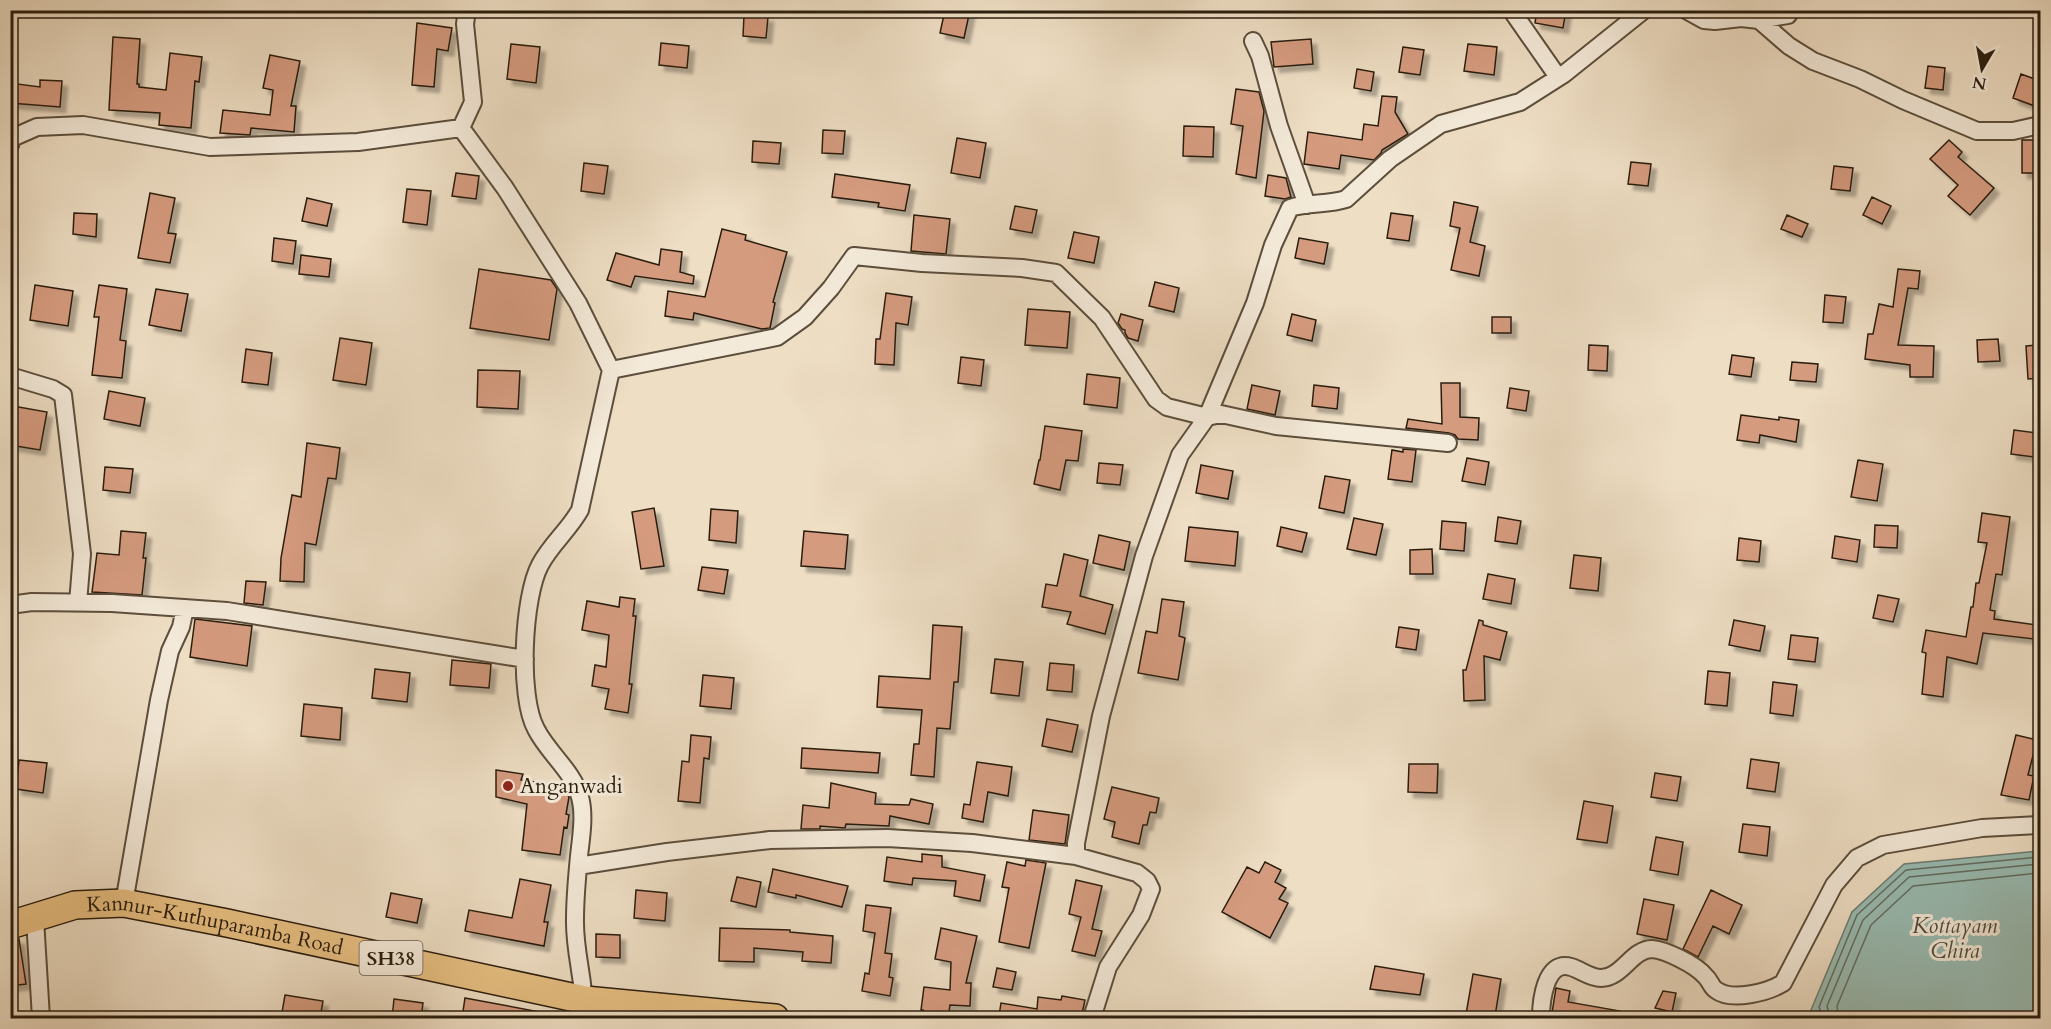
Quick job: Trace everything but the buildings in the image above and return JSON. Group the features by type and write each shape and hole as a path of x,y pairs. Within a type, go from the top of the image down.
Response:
{"main road":[{"name":"Kannur-Kuthuparamba Road","path":"23,922 75,905 124,903 585,1009 775,1018"}],"street":[{"path":"461,128 473,102 465,24 467,10"},
{"path":"1514,10 1523,28 1558,77"},
{"path":"1076,856 1076,843 1101,716 1144,556 1180,455 1207,417 1255,303 1282,221 1290,208 1346,198 1390,159 1440,124 1520,102 1558,77 1644,10"},
{"path":"1686,10 1704,20 1715,21 1741,18 1759,20 1788,15 1791,10"},
{"path":"1759,20 1789,46 1813,61 1860,79 1977,131 2013,130 2040,125"},
{"path":"1253,41 1260,56 1280,126 1307,205"},
{"path":"10,145 12,138 37,127 83,125 210,147 358,142 461,128"},
{"path":"461,128 510,196 578,303 611,370 580,510 573,523 551,546 539,566 531,589 525,659 527,699 535,728 574,783 581,799 575,922 585,1009"},
{"path":"611,370 777,337 805,317 831,288 854,256 922,263 1023,268 1056,273 1102,318 1156,399 1167,406 1207,417 1221,414 1276,426 1448,443"},
{"path":"10,376 53,389 63,395 82,554 78,603"},
{"path":"10,604 78,603 227,611 525,659"},
{"path":"124,903 159,700 170,651 181,627 185,608"},
{"path":"1541,1018 1541,1006 1548,978 1556,969 1563,965 1600,978 1609,976 1624,967 1642,951 1652,949 1686,962 1705,975 1712,986 1722,993 1747,994 1773,989 1783,983 1834,885 1857,858 1883,845 1982,828 2040,825"},
{"path":"578,866 667,852 770,840 887,838 972,843 1076,856 1137,873 1147,881 1151,889 1141,915 1108,967 1092,1018"},
{"path":"23,922 41,1018"}],"water":[{"name":"Kottayam Chira","path":"2040,851 2040,1018 1819,1018 1811,1010 1852,912 1904,864"}],"place":[{"name":"Anganwadi","path":"508,786"}]}
